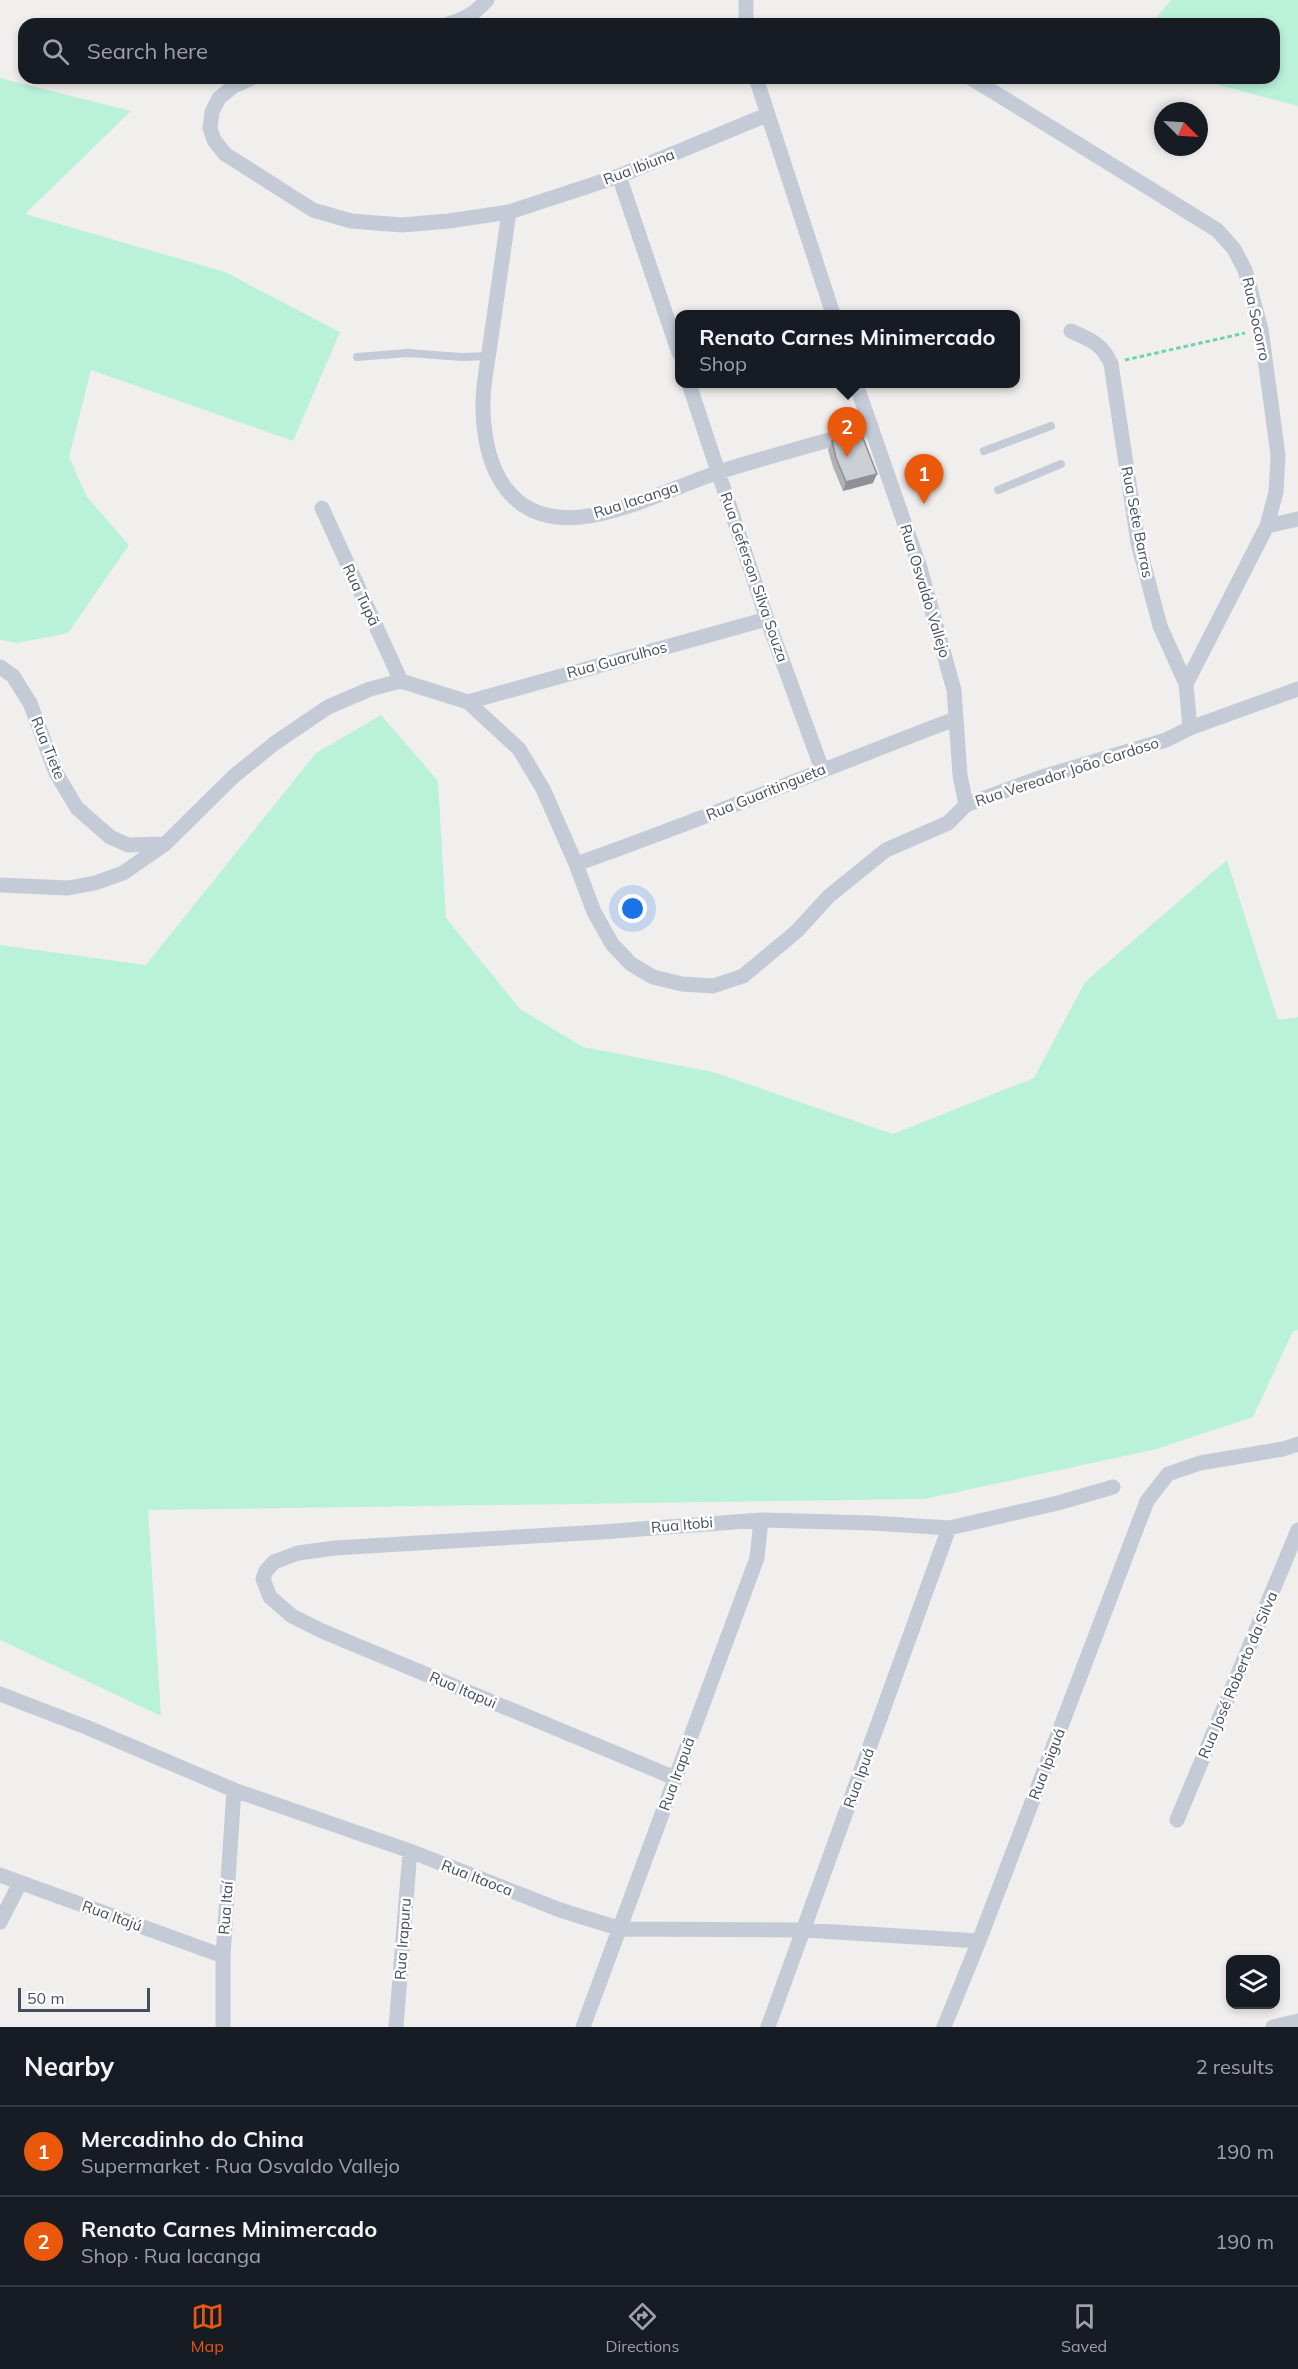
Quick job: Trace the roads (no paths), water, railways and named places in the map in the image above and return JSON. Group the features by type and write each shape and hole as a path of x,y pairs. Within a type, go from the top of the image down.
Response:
{"street":[{"path":"465,18 477,11 487,0"},
{"path":"746,18 747,0"},
{"name":"Rua Ibiuna","path":"238,84 219,98 212,112 210,128 214,140 225,154 312,210 351,221 402,225 509,212 620,176 767,115"},
{"path":"758,84 831,310"},
{"name":"Rua Socorro","path":"981,84 1217,230 1234,249 1245,270 1261,329 1278,455 1276,492 1267,526 1186,684"},
{"path":"620,176 675,341"},
{"name":"Rua Iacanga","path":"509,212 483,410 489,452 499,480 514,500 531,512 554,517 581,518 626,506 719,472 871,428"},
{"name":"Rua Sete Barras","path":"1071,331 1105,350 1111,364 1138,543 1160,626 1186,684 1190,728"},
{"name":"Rua Geferson Silva Souza","path":"690,388 767,619 822,769"},
{"name":"Rua Osvaldo Vallejo","path":"857,388 920,568 939,632 954,690 960,775 966,805"},
{"name":"Rua Tupã","path":"322,508 401,681"},
{"path":"1267,526 1298,519"},
{"name":"Rua Guarulhos","path":"468,702 767,619"},
{"name":"Rua Tiete","path":"0,667 13,676 30,703 56,773 77,808 110,837 128,845 165,844"},
{"path":"0,885 68,888 95,884 123,873 165,844 234,776 284,737 328,707 370,689 401,681 468,702"},
{"name":"Rua Vereador João Cardoso","path":"468,702 519,749 543,789 594,912 612,944 631,964 653,977 682,984 713,986 743,976 796,931 829,896 886,850 948,823 966,805 1042,777 1166,740 1190,728 1298,689"},
{"name":"Rua Guaritingueta","path":"576,864 683,826 822,769 956,719"},
{"name":"Rua Ipiguá","path":"944,2027 1147,1501 1168,1474 1200,1463 1283,1449 1298,1444"},
{"name":"Rua Itobi","path":"264,1584 266,1571 274,1562 298,1553 326,1549 761,1520 949,1528 1058,1503 1113,1487"},
{"name":"Rua Irapuã","path":"584,2027 757,1558 761,1520"},
{"name":"Rua Ipuá","path":"768,2027 949,1528"},
{"name":"Rua José Roberto da Silva","path":"1177,1820 1298,1530"},
{"name":"Rua Itapui","path":"264,1584 270,1597 280,1606 322,1631 675,1778"},
{"name":"Rua Itaoca","path":"0,1694 86,1727 234,1790 410,1851 560,1910 621,1929 804,1930 979,1941"},
{"name":"Rua Itaí","path":"223,2027 223,1956 234,1790"},
{"name":"Rua Irapuru","path":"396,2027 410,1851"},
{"name":"Rua Itajú","path":"0,1875 223,1956"},
{"path":"0,1922 20,1883"},
{"path":"1273,2027 1298,2021"}],"lane":[{"path":"357,357 408,353 462,357 489,356"},
{"path":"984,451 1051,426"},
{"path":"998,490 1061,464"}],"place":[{"name":"Renato Carnes Minimercado","path":"847,457"},
{"name":"Mercadinho do China","path":"924,504"}]}
